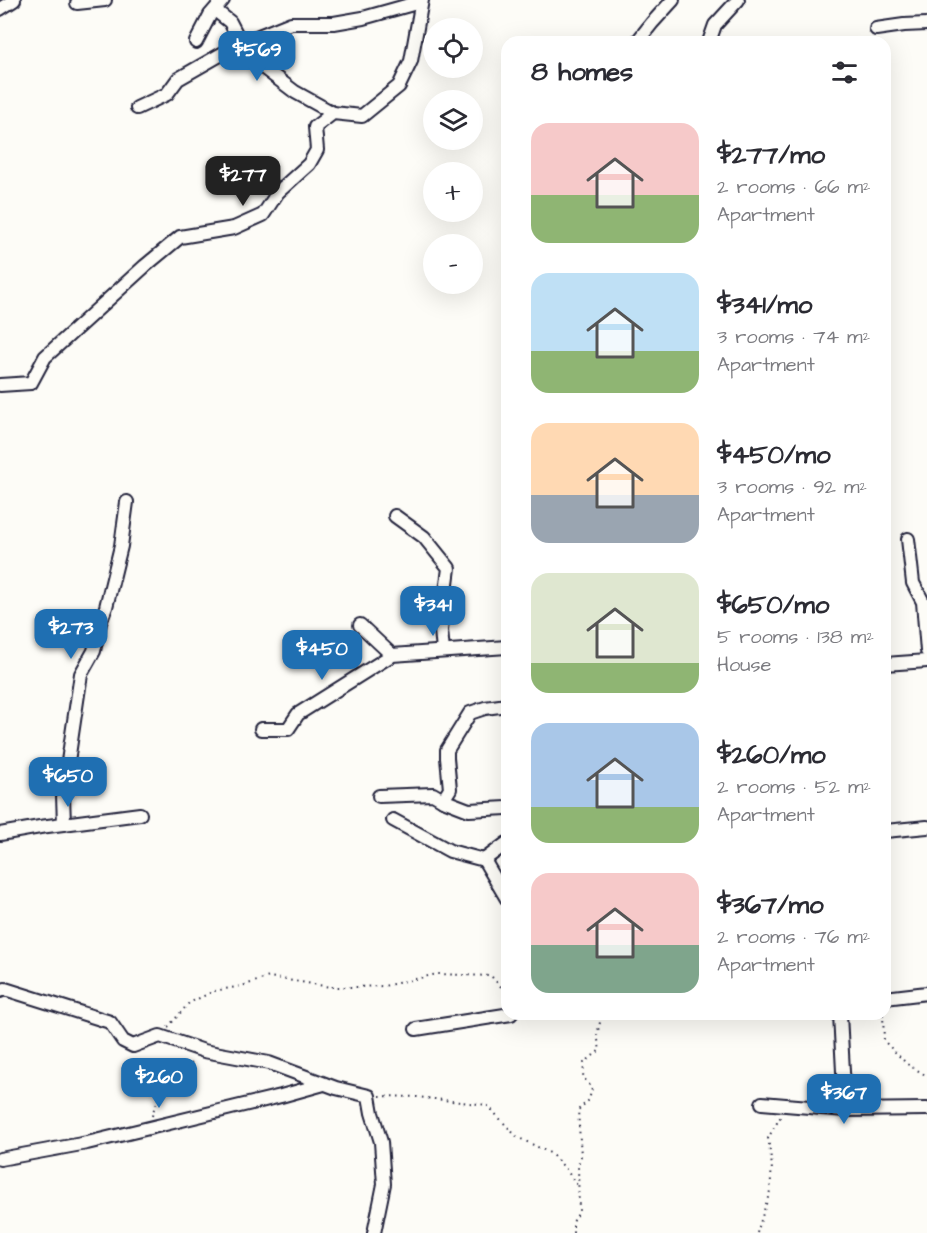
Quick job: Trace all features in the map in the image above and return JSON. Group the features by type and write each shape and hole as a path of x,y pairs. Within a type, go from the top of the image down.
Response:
{"street":[{"path":"0,9 14,0"},
{"path":"77,3 105,0"},
{"path":"642,36 673,0"},
{"path":"711,36 715,25 738,0"},
{"path":"137,108 167,94 178,80 241,43 291,24 334,23 363,18 421,1 411,61 399,86 362,116 333,113 295,92 253,60 241,43 219,5 210,15 195,42"},
{"path":"876,29 927,24"},
{"path":"0,385 31,383 45,357 180,237 234,228 262,215 278,192 309,164 317,150 315,127 333,113"},
{"path":"64,824 63,795 81,674 94,651 106,607 121,546 127,502"},
{"path":"395,516 424,537 449,568 441,630 443,651"},
{"path":"908,539 913,583 923,602 927,651"},
{"path":"360,625 392,655"},
{"path":"261,729 288,729 298,714 392,655 501,647"},
{"path":"891,664 927,661"},
{"path":"443,800 450,789 447,750 470,713 501,706"},
{"path":"379,796 433,794 469,810 501,808"},
{"path":"0,834 141,814"},
{"path":"393,820 450,851 484,860 501,889"},
{"path":"891,830 927,827"},
{"path":"484,860 501,847"},
{"path":"0,991 5,989 110,1022 123,1041 133,1046 160,1036 204,1051 269,1063 324,1084 369,1096 381,1142 384,1184 374,1233"},
{"path":"891,997 927,993"},
{"path":"416,1029 501,1016"},
{"path":"840,1020 845,1110"},
{"path":"0,1159 87,1143 324,1084"},
{"path":"762,1103 845,1110 927,1109"}],"path":[{"path":"160,1036 189,1003 214,991 242,986 269,977 331,987 356,987 384,986 437,974 491,976 501,987"},
{"path":"573,1233 573,1222 579,1212 578,1165 581,1156 579,1110 589,1100 592,1088 583,1077 584,1063 600,1050 597,1035 601,1020"},
{"path":"883,1020 884,1041 907,1064 927,1076"},
{"path":"150,1127 154,1106 165,1088 204,1051"},
{"path":"369,1096 417,1097 487,1105 517,1137 550,1153 565,1168 579,1188"},
{"path":"757,1233 770,1191 772,1166 768,1138 787,1105"}]}
